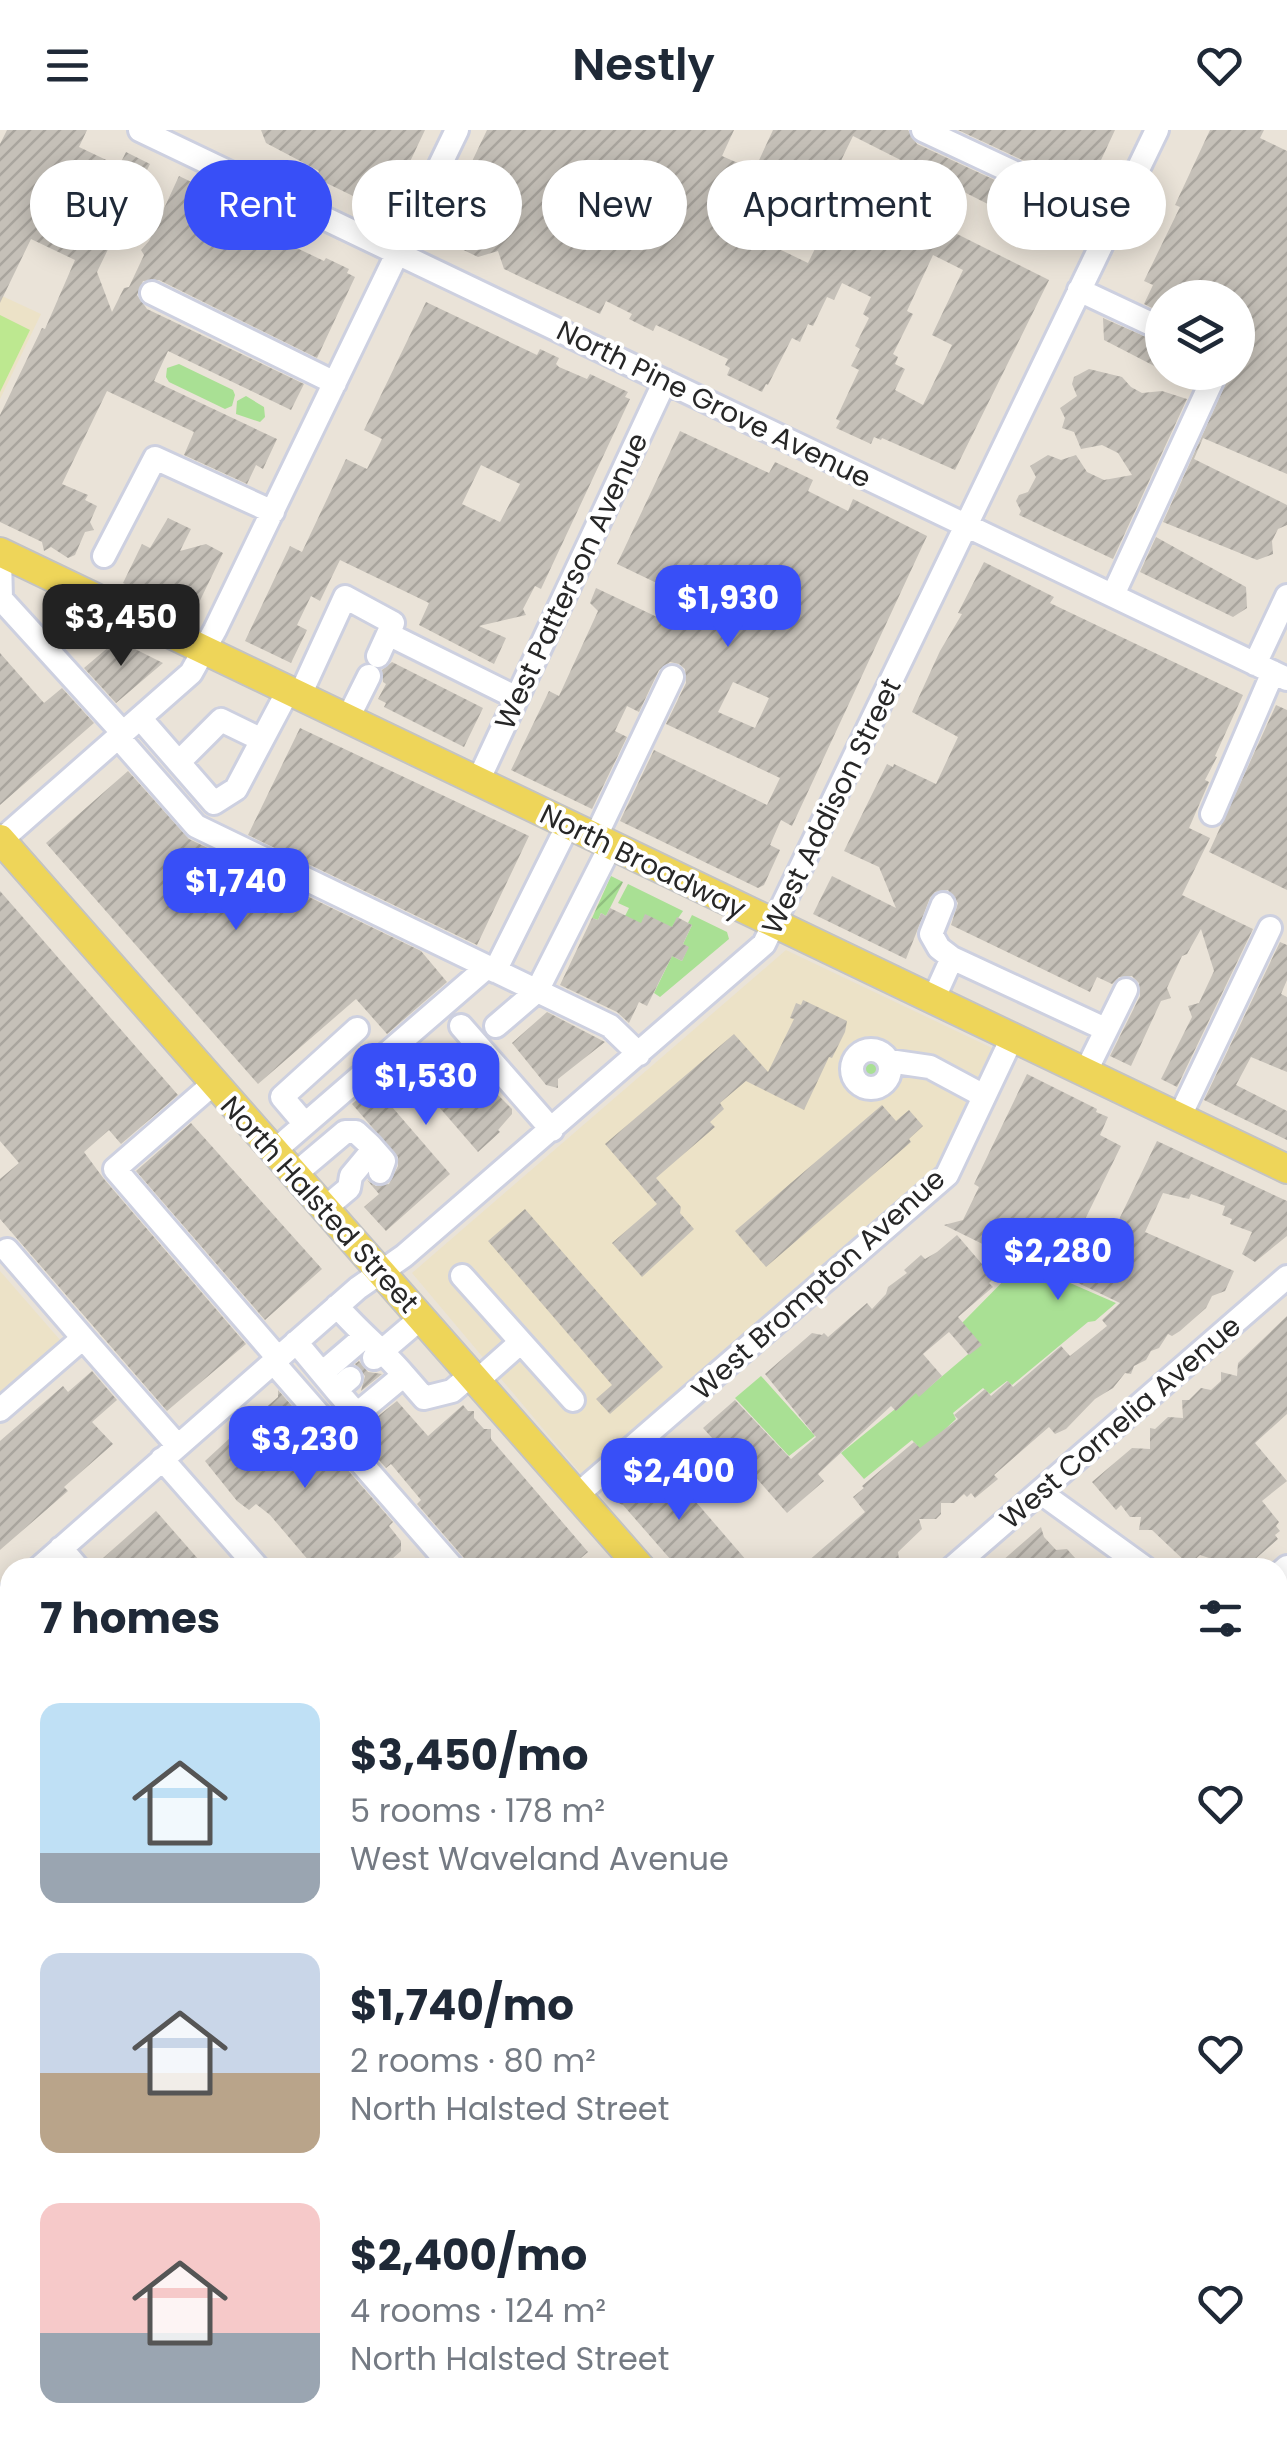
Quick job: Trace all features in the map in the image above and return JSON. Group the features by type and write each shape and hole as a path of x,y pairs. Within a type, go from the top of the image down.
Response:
{"main road":[{"name":"North Broadway","path":"0,555 206,649 1287,1169"},
{"name":"North Halsted Street","path":"0,840 632,1558"}],"street":[{"name":"North Pine Grove Avenue","path":"140,130 1272,672"},
{"path":"0,840 191,673 273,512 456,130"},
{"path":"923,130 987,160"},
{"name":"West Addison Street","path":"1142,160 1156,130"},
{"name":"West Addison Street","path":"50,1558 337,1306 404,1256 764,944 1099,250"},
{"path":"1080,290 1145,321"},
{"path":"152,292 335,383"},
{"name":"West Patterson Avenue","path":"478,781 664,381"},
{"path":"1112,596 1208,390"},
{"path":"104,556 158,456 273,512"},
{"path":"0,555 2,599 127,729 196,826 610,1026 640,1054"},
{"path":"1212,814 1272,672 1287,596"},
{"path":"127,729 179,762 214,803 236,789 262,740 295,692 344,597 393,623 348,718"},
{"path":"378,655 517,698"},
{"path":"496,1026 537,992 672,677"},
{"path":"179,762 221,720 262,740"},
{"path":"273,1152 491,969 568,825"},
{"path":"943,904 931,934 939,948 952,958 1105,1030"},
{"path":"1179,1118 1270,928"},
{"path":"933,1000 952,958"},
{"path":"1084,1073 1126,990"},
{"path":"461,1026 552,1130"},
{"path":"305,1124 282,1097 356,1029"},
{"name":"West Brompton Avenue","path":"577,1494 947,1175 1012,1038"},
{"path":"889,1062 930,1067 984,1096"},
{"path":"213,1084 115,1170 444,1558"},
{"path":"294,1176 345,1132 356,1132 370,1145 384,1161 366,1180 324,1209"},
{"path":"366,1180 354,1171 371,1152 370,1145"},
{"path":"7,1250 83,1338 250,1558"},
{"path":"462,1276 573,1400"},
{"name":"West Cornelia Avenue","path":"964,1558 1287,1276"},
{"path":"337,1306 372,1349 404,1375 424,1398 452,1391 521,1342"},
{"path":"336,1380 372,1349 421,1318"},
{"path":"0,1410 83,1338"},
{"path":"296,1342 336,1380 357,1414 404,1375"},
{"path":"1040,1492 1131,1558"},
{"path":"61,1548 70,1558"}],"shaded area":[{"path":"0,295 41,314 0,399"},
{"path":"786,950 992,1048 932,1174 582,1475 412,1273"},
{"path":"0,1271 61,1341 0,1394"}],"green space":[{"path":"0,315 30,330 0,392"},
{"path":"179,364 233,390 232,406 225,409 169,382 167,368"},
{"path":"246,396 264,407 265,417 260,422 236,414 237,401"},
{"path":"611,876 623,882 606,916 601,913 598,920 592,918"},
{"path":"628,884 683,911 672,927 637,931 625,916 629,908 618,903"},
{"path":"692,915 727,932 729,939 660,997 654,993 672,956 682,961 688,947 683,944"},
{"path":"871,1057 881,1060 881,1080 871,1083 861,1080 858,1070 861,1060"},
{"path":"1022,1262 1116,1303 1012,1385 1007,1381 990,1394 983,1388 953,1413 956,1419 922,1451 912,1440 864,1479 841,1453 916,1392 920,1395 980,1344 962,1323"},
{"path":"761,1376 815,1436 789,1456 735,1398"}],"building":[{"path":"7,130 87,130 79,147 106,160 30,160 30,241 0,303 0,144"},
{"path":"261,130 425,130 411,160 352,160 352,195 332,186 332,160 298,160 266,143"},
{"path":"487,130 734,130 722,156 731,160 707,160 707,250 781,250 808,263 814,250 967,250 967,239 1049,280 955,470 882,438 874,437 871,444 836,428 840,421 836,419 859,370 851,366 860,349 855,346 869,318 863,314 871,297 842,283 834,300 827,297 800,342 792,338 762,392 727,375 728,359 656,325 653,331 629,319 632,314 606,301 600,314 504,269 498,251 478,257 464,250 522,250 522,160 473,160","holes":["933,255 963,270 932,335 952,345 923,405 895,390 905,369 895,364 898,357 893,354 913,314 907,311"]},
{"path":"773,130 908,130 917,144 952,160 901,160 853,136 841,160 759,160"},
{"path":"958,130 1115,130 1101,160 1022,160"},
{"path":"1210,130 1264,130 1260,138 1287,151 1287,474 1203,438 1194,459 1287,505 1287,525 1278,529 1272,541 1273,554 1257,560 1163,522 1223,390 1255,390 1255,280 1144,281 1159,250 1166,250 1166,236 1180,207 1175,205"},
{"path":"126,152 142,160 122,160"},
{"path":"967,167 987,176 987,204 967,194"},
{"path":"179,176 184,178 184,250 301,250 349,269 347,273 355,277 317,358 159,280 143,281 137,295 147,309 304,384 291,410 168,351 154,381 277,439 263,469 256,465 247,484 184,455 194,432 107,391 62,484 88,495 85,500 97,506 90,522 94,530 85,532 75,555 68,558 51,547 44,551 42,542 0,522 0,415 42,328 45,329 75,260 54,250 108,250 97,272 112,312 144,255 141,250 164,250 164,208"},
{"path":"426,302 537,355 540,349 559,358 559,367 587,379 590,374 628,392 625,397 630,399 541,589 535,586 523,609 526,615 479,626 506,638 494,664 419,625 429,603 340,560 320,601 311,596 297,625 307,630 291,663 245,641 290,546 302,552 346,459 367,469 382,439 364,430","holes":["481,465 520,484 500,522 462,504"]},
{"path":"1103,318 1145,337 1145,361 1104,340"},
{"path":"1089,369 1122,377 1142,393 1162,391 1187,399 1113,559 1019,515 1016,501 1028,492 1036,477 1030,466 1048,455 1061,460 1076,455 1087,472 1104,480 1132,475 1118,453 1102,445 1081,449 1074,432 1062,428 1065,418 1060,408 1077,396 1072,384 1074,377"},
{"path":"680,431 769,473 775,462 813,480 808,491 848,511 853,499 927,536 792,826 781,820 770,845 780,850 764,885 758,888 620,821 654,750 767,805 780,778 666,724 686,683 685,669 679,664 670,662 659,670 639,712 627,706 615,731 627,737 592,809 511,770 549,691 559,696 598,611 590,603 596,588 676,626 690,599 617,564","holes":["733,682 769,698 755,728 718,712"]},
{"path":"168,518 191,529 180,551 206,544 223,553 192,617 123,583 142,544 150,548"},
{"path":"1156,537 1246,587 1247,608 1233,617 1140,572"},
{"path":"984,562 1054,597 1050,603 1243,695 1205,780 1209,782 1189,828 1210,838 1182,895 1253,929 1177,1087 1161,1079 1192,1017 1188,1006 1199,1003 1214,971 1201,929 1167,988 1171,998 1161,1001 1131,1066 1110,1056 1140,996 1139,983 1132,976 1119,977 1112,984 1097,977 1090,992 951,925 958,903 948,890 935,892 930,898 906,959 813,914 832,876 896,908 879,867 844,851 887,764 936,784 958,737 912,712"},
{"path":"117,640 163,663 116,703 84,668"},
{"path":"0,653 44,703 62,688 94,723 0,805"},
{"path":"392,662 483,708 464,747 384,707 386,703 378,699 386,684 382,670"},
{"path":"1276,705 1287,710 1287,890 1209,852"},
{"path":"300,728 529,836 477,945 248,835"},
{"path":"128,771 189,839 421,951 447,982 387,1034 356,999 258,1084 46,843"},
{"path":"0,891 178,1095 121,1144 109,1130 84,1152 246,1344 167,1411 0,1219 0,1179 19,1163 0,1141"},
{"path":"610,908 641,923 645,914 672,927 677,917 692,925 683,944 689,947 682,961 672,956 647,1006 639,1002 629,1023 617,1012 560,985 592,918 598,920 601,913 606,916"},
{"path":"1280,942 1287,945 1287,980 1281,994 1287,997 1287,1072 1251,1057 1236,1085 1287,1111 1287,1140 1204,1100"},
{"path":"803,1000 847,1021 804,1110 746,1081 720,1103 724,1109 710,1122 715,1127 656,1178 694,1229 642,1277 612,1243 657,1204 605,1144 734,1034 768,1072 794,1019 790,1018 796,1003 801,1005"},
{"path":"547,1012 605,1042 558,1079 558,1088 546,1085 512,1043"},
{"path":"420,1045 447,1076 466,1063 512,1109 512,1114 500,1132 478,1152 413,1077 386,1100 450,1174 386,1231 364,1207 379,1194 367,1180 376,1186 389,1184 398,1157 352,1104"},
{"path":"1027,1074 1108,1117 1100,1135 1121,1146 1069,1252 1093,1264 1110,1238 1157,1141 1287,1201 1287,1236 1255,1262 1242,1254 1252,1232 1230,1224 1232,1219 1222,1215 1225,1206 1191,1194 1189,1199 1163,1193 1145,1232 1234,1271 1225,1291 1212,1296 1206,1308 1180,1331 1168,1334 1159,1348 1095,1399 1066,1429 1055,1434 1049,1427 994,1475 998,1479 975,1498 971,1493 967,1497 964,1494 954,1503 941,1503 941,1514 936,1519 919,1519 922,1529 898,1552 899,1558 812,1558 865,1512 853,1497 862,1486 914,1442 920,1448 958,1419 954,1415 985,1389 991,1396 1008,1381 1013,1387 1061,1346 1070,1356 1107,1326 1102,1320 1120,1303 1026,1258 1023,1264 944,1225 963,1220 979,1187 974,1184"},
{"path":"882,1105 896,1121 909,1110 923,1126 909,1139 911,1142 766,1267 735,1231"},
{"path":"191,1123 322,1269 265,1320 136,1171"},
{"path":"525,1209 663,1367 610,1414 596,1399 612,1385 488,1241"},
{"path":"957,1235 994,1278 989,1283 993,1287 958,1317 982,1345 969,1355 949,1332 923,1354 942,1376 896,1411 891,1406 818,1474 824,1481 787,1513 751,1472 703,1428 735,1400 791,1459 816,1437 765,1374 812,1333 828,1337 867,1303 872,1309 921,1255 925,1259"},
{"path":"1287,1316 1287,1414 1255,1443 1287,1481 1262,1501 1279,1522 1276,1526 1280,1531 1275,1535 1278,1539 1256,1558 1182,1558 1152,1530 1139,1530 1141,1517 1130,1517 1121,1505 1116,1510 1092,1482 1132,1448 1150,1449 1150,1428 1155,1429 1168,1417 1183,1418 1182,1400 1189,1400 1201,1388 1211,1390 1221,1381 1221,1372 1237,1376 1238,1363"},
{"path":"359,1361 368,1372 382,1374 361,1391 365,1376 355,1364"},
{"path":"92,1371 117,1400 92,1422 113,1444 64,1487 68,1491 0,1550 0,1441 63,1386 68,1392"},
{"path":"278,1390 393,1522 389,1526 401,1541 401,1551 393,1558 307,1558 270,1515 256,1504 249,1510 237,1501 205,1461 231,1437 233,1430 239,1430 253,1418 254,1410 261,1412 278,1397"},
{"path":"397,1401 428,1436 463,1405 474,1411 474,1418 484,1429 491,1429 491,1439 588,1552 581,1558 464,1558 417,1504 421,1500 391,1464 386,1468 356,1434"},
{"path":"661,1460 744,1558 669,1558 623,1505 613,1501"},
{"path":"156,1511 197,1558 103,1558"},
{"path":"1041,1527 1056,1550 1067,1549 1075,1558 1005,1558"}]}
